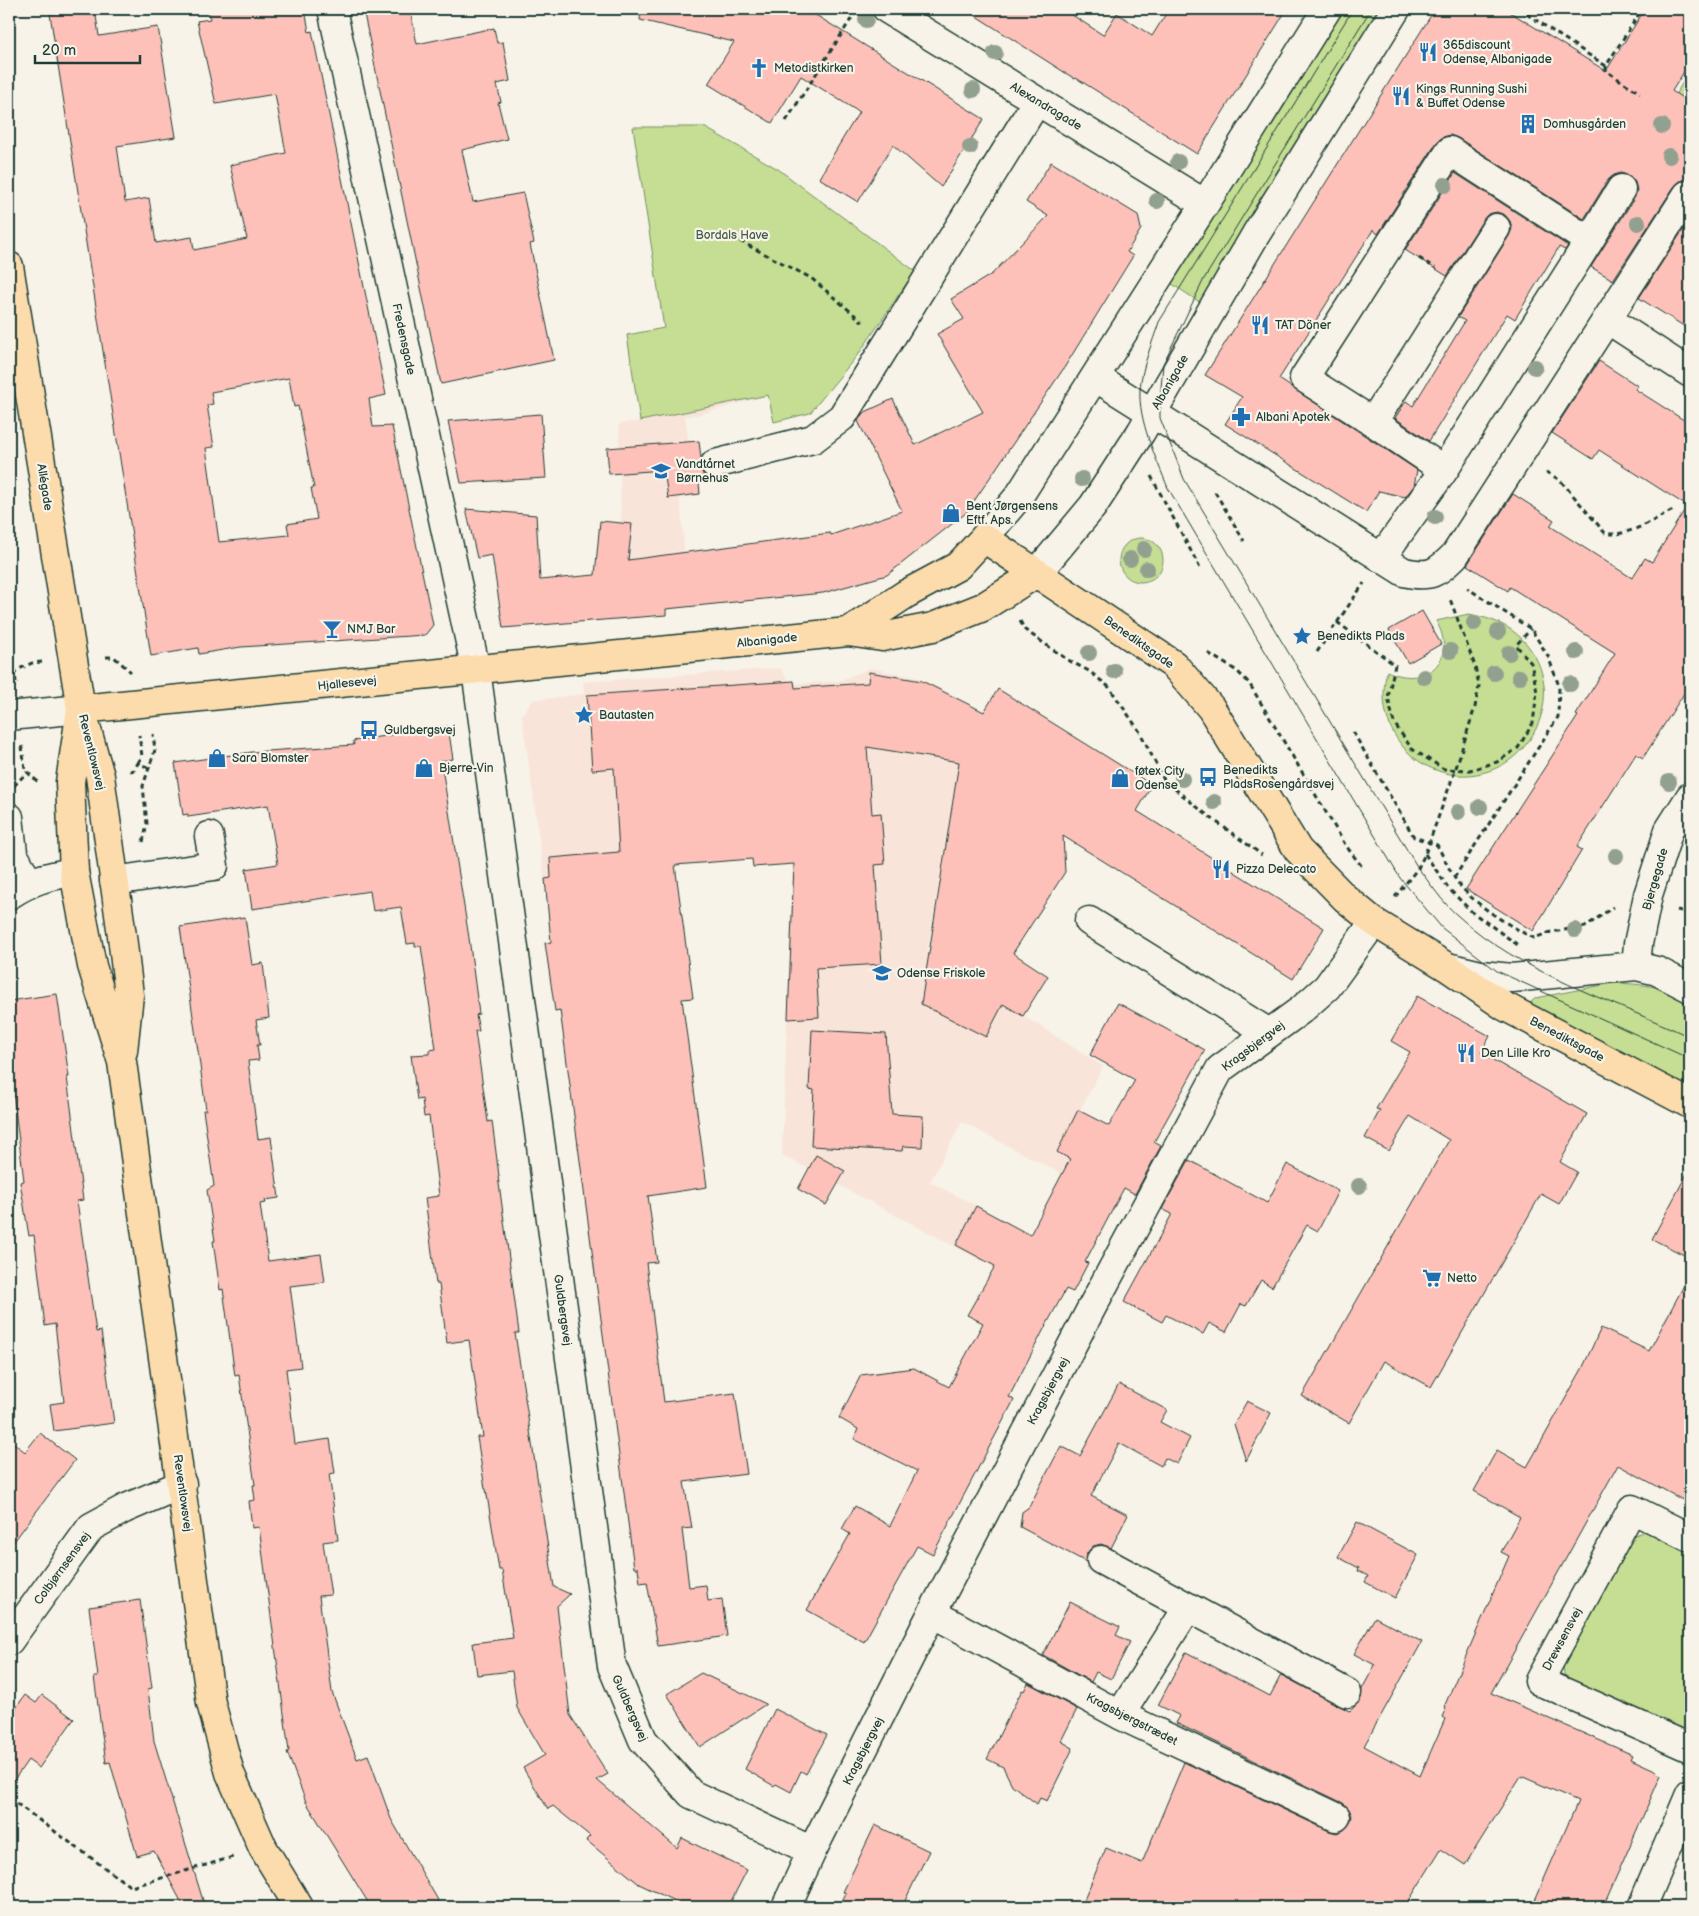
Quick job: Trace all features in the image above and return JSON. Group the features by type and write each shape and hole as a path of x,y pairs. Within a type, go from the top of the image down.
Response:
{"main road":[{"name":"Allégade","path":"9,266 13,313 81,709"},
{"name":"Benediktsgade","path":"984,538 1174,665 1211,708 1298,850 1345,898 1374,922 1447,967 1504,1006 1690,1104"},
{"name":"Albanigade","path":"848,632 906,594 958,566 984,538"},
{"name":"Albanigade","path":"685,648 848,632 882,637 933,627 983,607 1037,573"},
{"name":"Hjallesevej","path":"81,709 685,648"},
{"name":"Reventlowsvej","path":"81,709 70,782 74,872 92,966 122,1062 211,1703 230,1773 263,1848 299,1907"},
{"name":"Reventlowsvej","path":"81,709 100,776 129,995 122,1062"}],"street":[{"name":"Fredensgade","path":"332,9 476,670"},
{"name":"Alexandragade","path":"887,9 1206,204"},
{"name":"Albanigade","path":"984,538 1019,496 1206,204 1327,9"},
{"name":"Albanigade","path":"1037,573 1093,506 1152,413 1256,234 1396,9"},
{"path":"715,464 813,439 842,417 1037,101"},
{"path":"1444,470 1304,378 1450,151 1589,241"},
{"path":"1381,558 1444,470 1621,189"},
{"path":"1095,377 1404,572 1416,574 1439,570 1455,554 1687,195 1690,197"},
{"path":"1373,422 1496,228"},
{"path":"1606,319 1690,374"},
{"name":"Guldbergsvej","path":"476,670 612,1666 643,1740 690,1794 812,1851"},
{"name":"Hjallesevej","path":"9,716 81,709"},
{"name":"Bjergegade","path":"1636,966 1638,944 1648,895 1669,830 1690,797"},
{"path":"9,817 19,889 57,874 74,872"},
{"path":"114,881 214,866 209,836"},
{"path":"1089,921 1269,1032"},
{"name":"Kragsbjergvej","path":"786,1907 812,1851 932,1613 1085,1320 1220,1069 1301,1010 1327,987 1374,922"},
{"name":"Benediktsgade","path":"1447,967 1481,975 1512,978 1636,966 1658,970 1690,988"},
{"name":"Colbjørnsensvej","path":"9,1641 91,1527 124,1509 182,1484"},
{"name":"Drewsensvej","path":"1690,1538 1632,1509 1540,1680 1690,1748"},
{"path":"1101,1560 1347,1694"},
{"path":"1120,1715 1188,1607"},
{"name":"Kragsbjergstrædet","path":"932,1613 1120,1715 1336,1817"},
{"path":"1642,1907 1690,1794"}],"path":[{"path":"786,121 858,9"},
{"path":"1519,9 1606,66"},
{"path":"1640,93 1606,71 1606,66 1642,9"},
{"path":"732,237 811,278 888,344"},
{"path":"1154,471 1150,478 1200,568"},
{"path":"1552,475 1560,480 1605,533 1613,535 1624,534 1675,509"},
{"path":"1317,652 1381,558"},
{"path":"1439,570 1532,629 1548,656 1559,686 1558,717 1454,878"},
{"path":"1374,922 1418,868 1425,854 1455,771 1475,707 1479,686 1475,666 1439,570"},
{"path":"1004,594 1025,630 1068,660 1089,671 1109,687 1140,732 1164,780 1207,815 1268,860"},
{"path":"1337,622 1395,665 1388,697 1394,723 1412,749 1444,770 1455,771 1470,770 1497,762 1518,748 1533,723 1536,692 1531,663 1516,645 1532,629"},
{"path":"114,881 143,843 147,824 143,786 155,750 150,702"},
{"path":"1353,732 1414,837 1437,845 1454,878 1465,892 1519,931 1534,938 1551,932 1585,927 1612,907 1646,906 1690,913"},
{"path":"9,791 27,772"},
{"path":"1425,854 1449,889 1466,906 1526,950"},
{"path":"9,1798 131,1887 263,1848"}],"shaded area":[{"name":"Vandtårnet Børnehus","path":"754,313 769,395 701,414 685,416 691,460 701,459 704,482 699,483 700,494 680,497 689,607 666,609 666,615 618,619 614,575 621,523 619,424 640,421 627,335"},
{"name":"Odense Friskole","path":"780,668 791,684 839,681 871,668 919,678 975,707 964,727 927,954 995,980 1000,1001 1103,1066 1058,1153 1073,1161 1068,1177 962,1122 930,1182 977,1206 969,1222 1031,1287 782,1155 793,863 762,849 615,857 546,889 522,714 533,700 584,694 583,682"}],"green space":[{"path":"1339,9 1384,9 1201,303 1169,282"},
{"path":"1690,71 1690,104 1675,95"},
{"name":"Bordals Have","path":"633,127 704,127 778,169 915,271 860,352 810,413 774,422 768,395 640,421 627,335 664,328"},
{"path":"1137,538 1145,538 1157,544 1163,560 1157,576 1145,582 1137,582 1125,576 1119,564 1119,556 1125,544"},
{"path":"1469,614 1498,622 1523,640 1537,661 1544,684 1543,707 1536,729 1523,748 1505,763 1483,773 1457,775 1428,767 1409,754 1392,731 1386,712 1384,692 1387,671 1401,676 1414,676 1426,673 1435,667 1441,659 1444,648 1442,635 1436,621"},
{"path":"1613,983 1652,986 1690,999 1690,1089 1532,1006 1531,1002 1536,998"},
{"path":"1646,1530 1690,1549 1690,1713 1683,1730 1669,1728 1569,1682 1564,1674 1563,1666 1630,1538"}],"building":[{"path":"81,9 95,9 99,36 158,27 176,137 117,146 125,202 149,198 156,243 192,237 194,250 247,239 230,165 286,153 275,94 216,104 197,21 210,19 208,9 305,9 309,32 312,31 386,395 369,399 373,427 392,426 433,625 425,635 241,647 199,654 198,648 151,656 50,14","holes":["289,378 294,407 298,406 314,488 311,488 317,519 287,524 289,535 219,542 206,448 214,447 207,405 213,404 211,392"]},
{"path":"363,9 410,9 417,44 494,28 497,43 503,42 510,81 497,84 501,102 498,103 507,139 462,150 473,202 523,193 534,243 530,244 554,360 441,384"},
{"path":"641,9 806,9 984,119 941,187 893,145 858,202 819,178 859,112 801,76 772,123 708,84 734,42 640,20"},
{"path":"965,9 1063,9 1103,35 1117,13 1152,36 1169,9 1287,9 1197,154"},
{"path":"1435,9 1505,9 1606,71 1645,9 1690,9 1690,62 1672,91 1690,103 1690,180 1680,181 1674,187 1613,280 1591,267 1635,197 1637,190 1635,182 1630,176 1621,173 1614,175 1608,180 1584,219 1458,138 1450,135 1443,137 1437,142 1378,234 1373,230 1279,379 1417,470 1414,486 1405,497 1379,491 1366,512 1225,424 1242,397 1205,375"},
{"path":"1051,162 1138,215 1141,229 1127,252 1133,256 1064,368 966,513 887,575 823,593 666,609 666,615 503,628 492,555 477,558 466,509 536,515 540,580 595,575 600,521 632,524 628,560 830,533 831,535 902,511 858,421 863,413 893,399 915,445 983,412 937,334 964,319 951,299 992,274 1048,216 1026,202"},
{"path":"1455,173 1568,246 1565,250 1559,247 1515,319 1507,314 1429,441 1395,418 1406,401 1413,406 1465,321 1458,317 1512,229 1510,221 1505,215 1497,212 1488,214 1447,276 1405,250"},
{"path":"1690,219 1690,330 1639,298"},
{"path":"1599,361 1638,386 1635,389 1690,424 1690,684 1643,758 1636,754 1577,847 1582,850 1533,931 1466,889 1578,716 1576,715 1615,653 1510,587 1508,591 1467,565 1513,494 1554,520 1550,526 1632,578 1645,558 1652,562 1687,506 1599,450 1593,459 1552,433"},
{"path":"541,414 546,478 461,483 448,421"},
{"path":"699,441 700,467 704,482 699,483 700,494 668,498 664,470 609,474 607,448"},
{"path":"1422,611 1441,644 1408,663 1389,630"},
{"path":"869,672 922,681 984,712 998,689 1152,785 1137,811 1324,928 1293,979 1063,836 1065,872 1013,953 1048,976 1023,1016 1003,1004 986,1037 921,1004 959,762 867,747 872,814 881,813 885,864 875,865 882,964 816,968 819,1017 788,1019 794,864 753,867 752,859 675,865 693,998 682,999 707,1187 648,1196 657,1262 646,1263 664,1402 735,1393 747,1474 684,1482 692,1528 682,1529 689,1587 706,1585 708,1601 722,1599 727,1636 658,1646 647,1582 640,1583 638,1568 634,1568 560,1010 555,1011 545,943 551,942 545,879 551,878 550,858 619,852 614,768 592,770 587,695 794,681 795,688 868,683"},
{"path":"448,726 453,759 441,761 479,1014 476,1015 479,1031 475,1031 488,1122 492,1121 519,1333 515,1333 554,1587 570,1594 557,1606 570,1715 608,1774 597,1780 677,1848 682,1838 747,1870 728,1907 687,1907 639,1884 586,1840 590,1836 553,1806 548,1809 523,1768 545,1755 517,1708 512,1671 477,1675 473,1643 513,1638 502,1570 499,1570 477,1437 483,1437 469,1340 447,1343 439,1284 436,1284 425,1198 439,1196 429,1116 424,1117 422,1099 417,1100 411,1055 429,1054 429,1050 436,1049 421,946 415,947 415,943 407,944 401,907 373,911 370,891 252,909 246,869 278,864 268,805 188,817 188,814 183,815 175,763 252,752 354,745 353,741"},
{"path":"245,917 252,965 263,963 269,1018 256,1020 260,1045 257,1045 259,1060 248,1061 258,1139 271,1137 279,1198 265,1200 266,1203 260,1204 268,1261 321,1254 325,1282 290,1286 301,1367 286,1369 295,1444 330,1439 335,1473 329,1474 338,1540 323,1542 331,1595 319,1596 332,1692 357,1759 368,1755 391,1819 442,1907 371,1907 306,1802 287,1752 289,1751 259,1527 252,1528 249,1501 255,1500 253,1485 255,1485 239,1375 235,1376 223,1289 220,1290 213,1241 215,1241 207,1190 214,1186 203,1110 206,1110 180,927"},
{"path":"57,994 69,1077 67,1077 83,1200 77,1201 96,1332 101,1331 114,1423 54,1431 50,1404 64,1402 55,1324 45,1326 34,1235 29,1236 20,1182 24,1181 12,1085 9,1085 9,1001"},
{"name":"Netto","path":"1417,996 1490,1036 1481,1053 1587,1114 1560,1162 1577,1172 1559,1204 1541,1194 1431,1387 1384,1361 1349,1423 1302,1396 1449,1140 1410,1116 1389,1151 1365,1138 1380,1110 1376,1109 1410,1052 1391,1041"},
{"path":"1118,1003 1205,1050 1154,1142 1161,1146 1135,1194 1124,1188 1085,1262 1088,1263 1073,1292 1066,1289 1044,1329 1009,1397 1014,1400 933,1554 917,1546 864,1642 807,1610 850,1534 842,1529 855,1506 890,1526 917,1471 854,1439 858,1429 839,1418 861,1375 914,1368 949,1387 983,1323 967,1315 995,1266 956,1245 976,1206 1030,1235 1070,1159 1057,1152 1078,1110 1109,1126 1135,1080 1090,1055"},
{"path":"812,1030 886,1034 892,1114 923,1116 922,1147 903,1146 902,1151 811,1146 814,1090 809,1089"},
{"path":"816,1155 845,1171 826,1205 798,1189"},
{"path":"1189,1160 1267,1203 1287,1164 1338,1191 1318,1231 1307,1225 1272,1287 1261,1280 1246,1306 1241,1304 1226,1332 1209,1323 1203,1334 1166,1315 1162,1322 1124,1302 1172,1214 1162,1209"},
{"path":"1690,1168 1690,1258 1652,1239"},
{"path":"1690,1274 1690,1504 1618,1465 1491,1693 1633,1755 1631,1759 1657,1771 1656,1773 1661,1775 1603,1907 1532,1907 1578,1801 1521,1776 1465,1865 1441,1849 1405,1907 1081,1907 1106,1848 1142,1863 1184,1762 1329,1831 1337,1833 1344,1830 1350,1823 1352,1816 1349,1809 1343,1803 1176,1723 1180,1716 1158,1705 1186,1652 1270,1696 1281,1675 1350,1711 1360,1701 1362,1689 1375,1665 1354,1654 1375,1617 1422,1642 1364,1746 1420,1776 1445,1719 1442,1717 1446,1708 1444,1707 1509,1556 1501,1552 1520,1517 1474,1491 1497,1450 1527,1467 1582,1369 1601,1328 1649,1351"},
{"path":"1119,1384 1167,1410 1160,1422 1190,1438 1177,1464 1165,1458 1161,1466 1119,1443 1091,1496 1128,1515 1111,1548 1101,1544 1093,1546 1087,1553 1086,1562 1020,1527 1022,1512 1029,1507 1061,1446 1080,1456"},
{"path":"1247,1401 1271,1413 1246,1461 1234,1424"},
{"path":"40,1433 75,1460 9,1548 9,1439 25,1452"},
{"path":"1357,1522 1418,1555 1395,1598 1365,1582 1368,1576 1358,1571 1359,1568 1338,1557"},
{"path":"140,1600 152,1688 148,1689 154,1741 205,1907 184,1907 154,1851 137,1856 110,1762 106,1763 94,1677 98,1677 89,1607"},
{"path":"1070,1602 1120,1627 1116,1635 1130,1642 1111,1679 1096,1672 1091,1682 1043,1655"},
{"path":"701,1673 766,1704 700,1747 667,1694"},
{"path":"1028,1683 1077,1709 1061,1741 1073,1748 1047,1801 1040,1798 1037,1804 1012,1785 1003,1767 987,1759 1022,1690 1024,1691"},
{"path":"25,1695 36,1703 42,1695 74,1719 39,1768 28,1760 9,1787 9,1718"},
{"path":"775,1709 827,1735 806,1774 801,1771 791,1792 776,1784 774,1786 745,1769"},
{"path":"875,1825 929,1851 902,1907 839,1907 846,1893 843,1892"}],"tram line":[{"path":"1353,9 1159,322 1145,363 1140,389 1142,414 1153,452 1168,488 1400,878 1442,928 1497,971 1690,1059"},
{"path":"1371,9 1204,279 1163,364 1160,418 1184,479 1418,868 1446,904 1482,936 1538,970 1690,1037"}],"place":[{"name":"365discount Odense, Albanigade","path":"1428,52"},
{"name":"Metodistkirken","path":"759,68"},
{"name":"Kings Running Sushi & Buffet Odense","path":"1401,96"},
{"name":"Domhusgården","path":"1528,124"},
{"name":"TAT Döner","path":"1260,325"},
{"name":"Albani Apotek","path":"1241,417"},
{"name":"Vandtårnet Børnehus","path":"661,471"},
{"name":"Bent Jørgensens Eftf. Aps.","path":"951,513"},
{"name":"NMJ Bar","path":"332,629"},
{"name":"Benedikts Plads","path":"1302,636"},
{"name":"Bautasten","path":"584,715"},
{"name":"Guldbergsvej","path":"369,730"},
{"name":"Sara Blomster","path":"217,758"},
{"name":"Bjerre-Vin","path":"424,768"},
{"name":"Benedikts PladsRosengårdsvej","path":"1208,777"},
{"name":"føtex City Odense","path":"1120,778"},
{"name":"Pizza Delecato","path":"1221,869"},
{"name":"Odense Friskole","path":"882,973"},
{"name":"Den Lille Kro","path":"1466,1053"},
{"name":"Netto","path":"1432,1278"}]}
